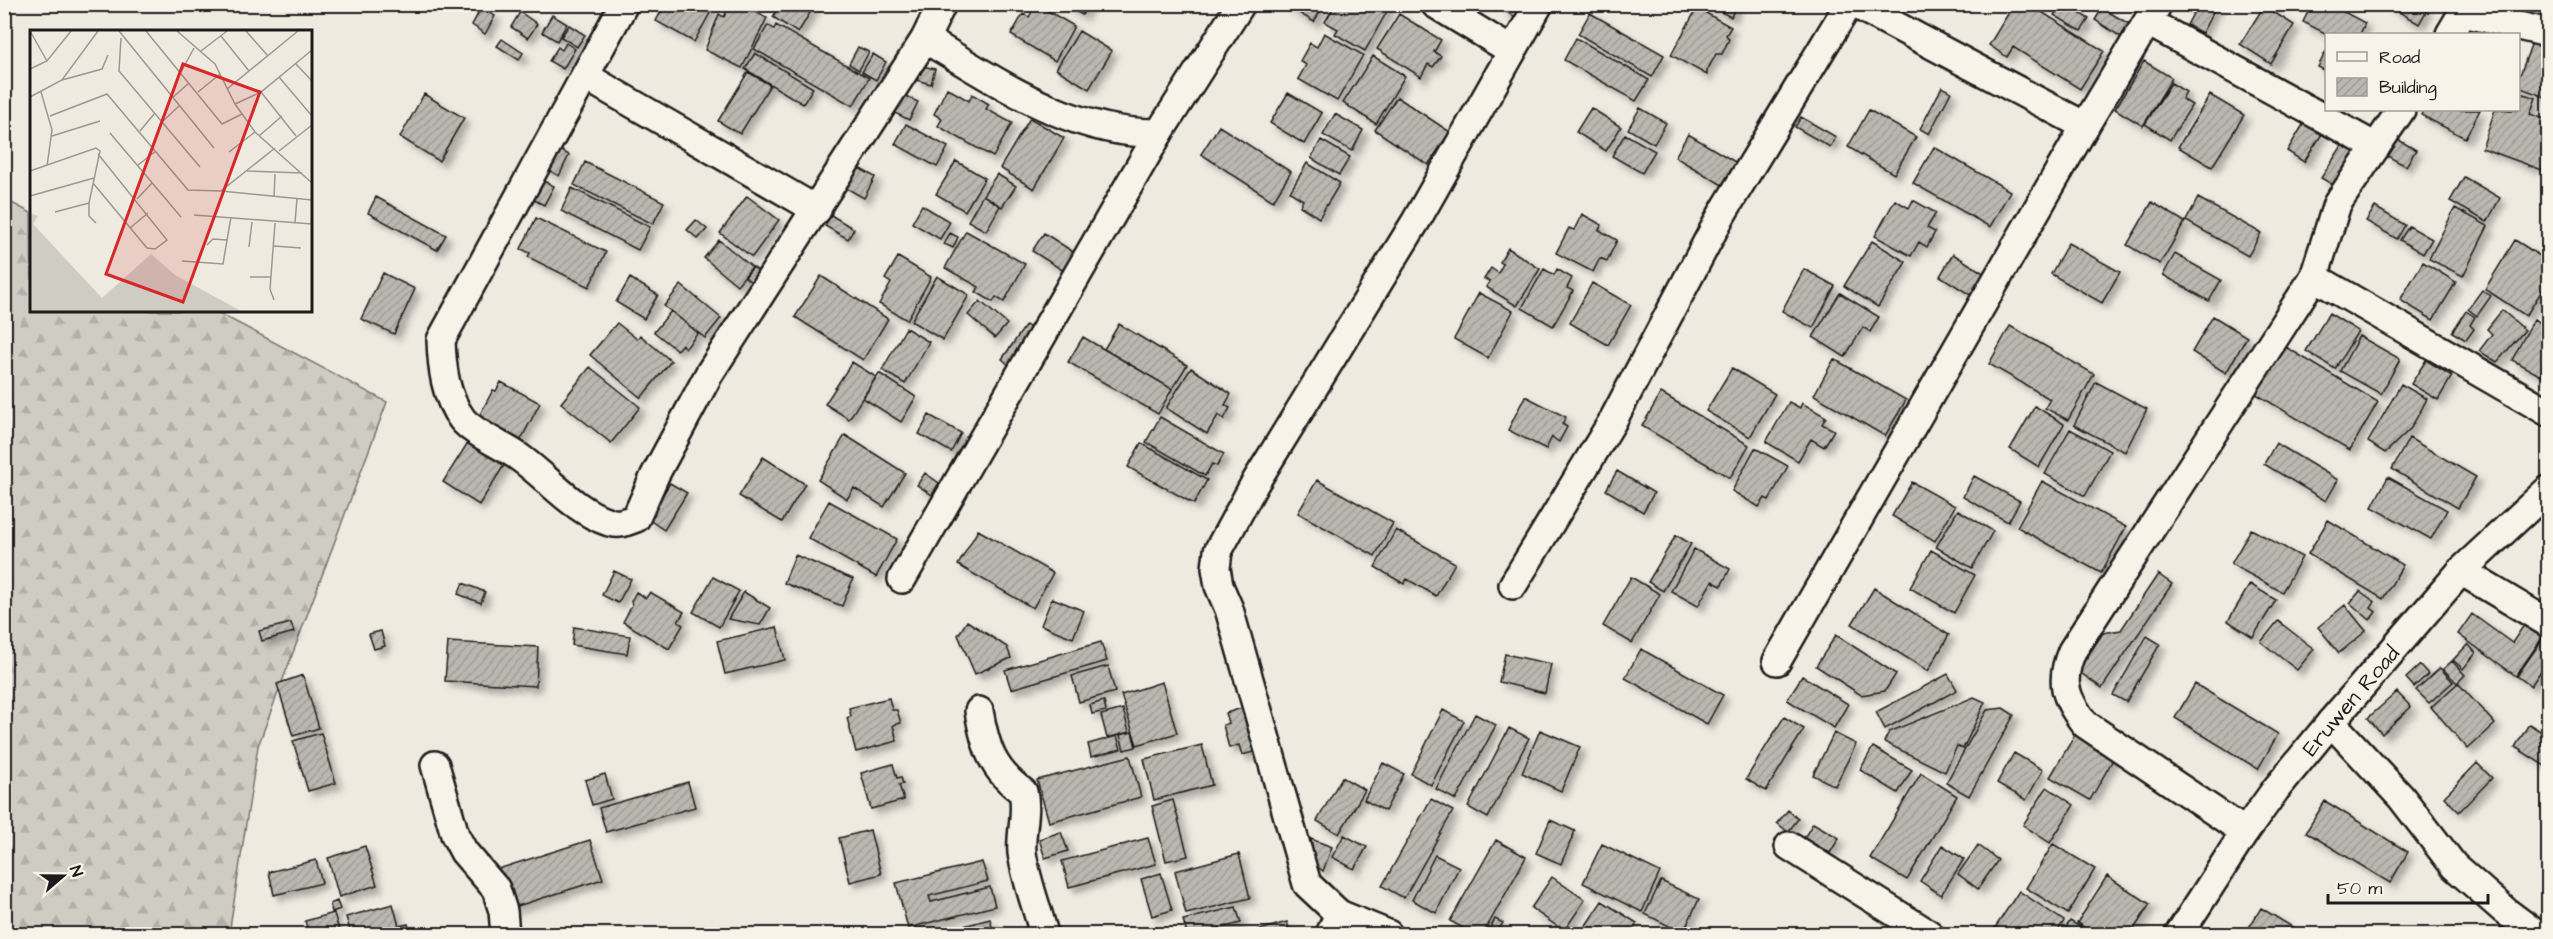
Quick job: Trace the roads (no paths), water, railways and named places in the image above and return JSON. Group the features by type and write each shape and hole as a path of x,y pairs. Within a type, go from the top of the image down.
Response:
{"street":[{"path":"624,4 441,340 444,380 451,401 463,421 516,455 580,507 610,522 623,524 636,518 655,475 709,374 926,39 942,4"},
{"path":"902,579 1159,133 1241,4"},
{"path":"1435,4 1512,51"},
{"path":"1388,934 1334,924 1307,884 1229,609 1219,586 1216,568 1218,550 1255,483 1416,221 1539,4"},
{"path":"1513,585 1612,422 1722,214 1849,4"},
{"path":"1856,4 2085,126"},
{"path":"1777,661 2085,126 2153,13 2376,147"},
{"path":"2460,18 2548,33"},
{"path":"926,39 1062,116 1105,129 1140,134 1159,133"},
{"path":"585,75 817,210"},
{"path":"2245,832 2085,724 2069,700 2064,677 2072,651 2314,277 2337,204 2400,111"},
{"path":"2314,277 2548,412"},
{"name":"Eruwen Road","path":"2179,934 2245,832 2276,789 2331,722 2461,571 2548,490"},
{"path":"2461,571 2548,623"},
{"path":"979,711 985,745 993,761 1013,785 1023,792 1027,807 1023,822 1022,850 1044,934"},
{"path":"2331,722 2401,797 2454,866 2504,910 2536,934"},
{"path":"435,765 455,835 464,852 496,889 505,934"},
{"path":"1789,846 1929,934"}]}
